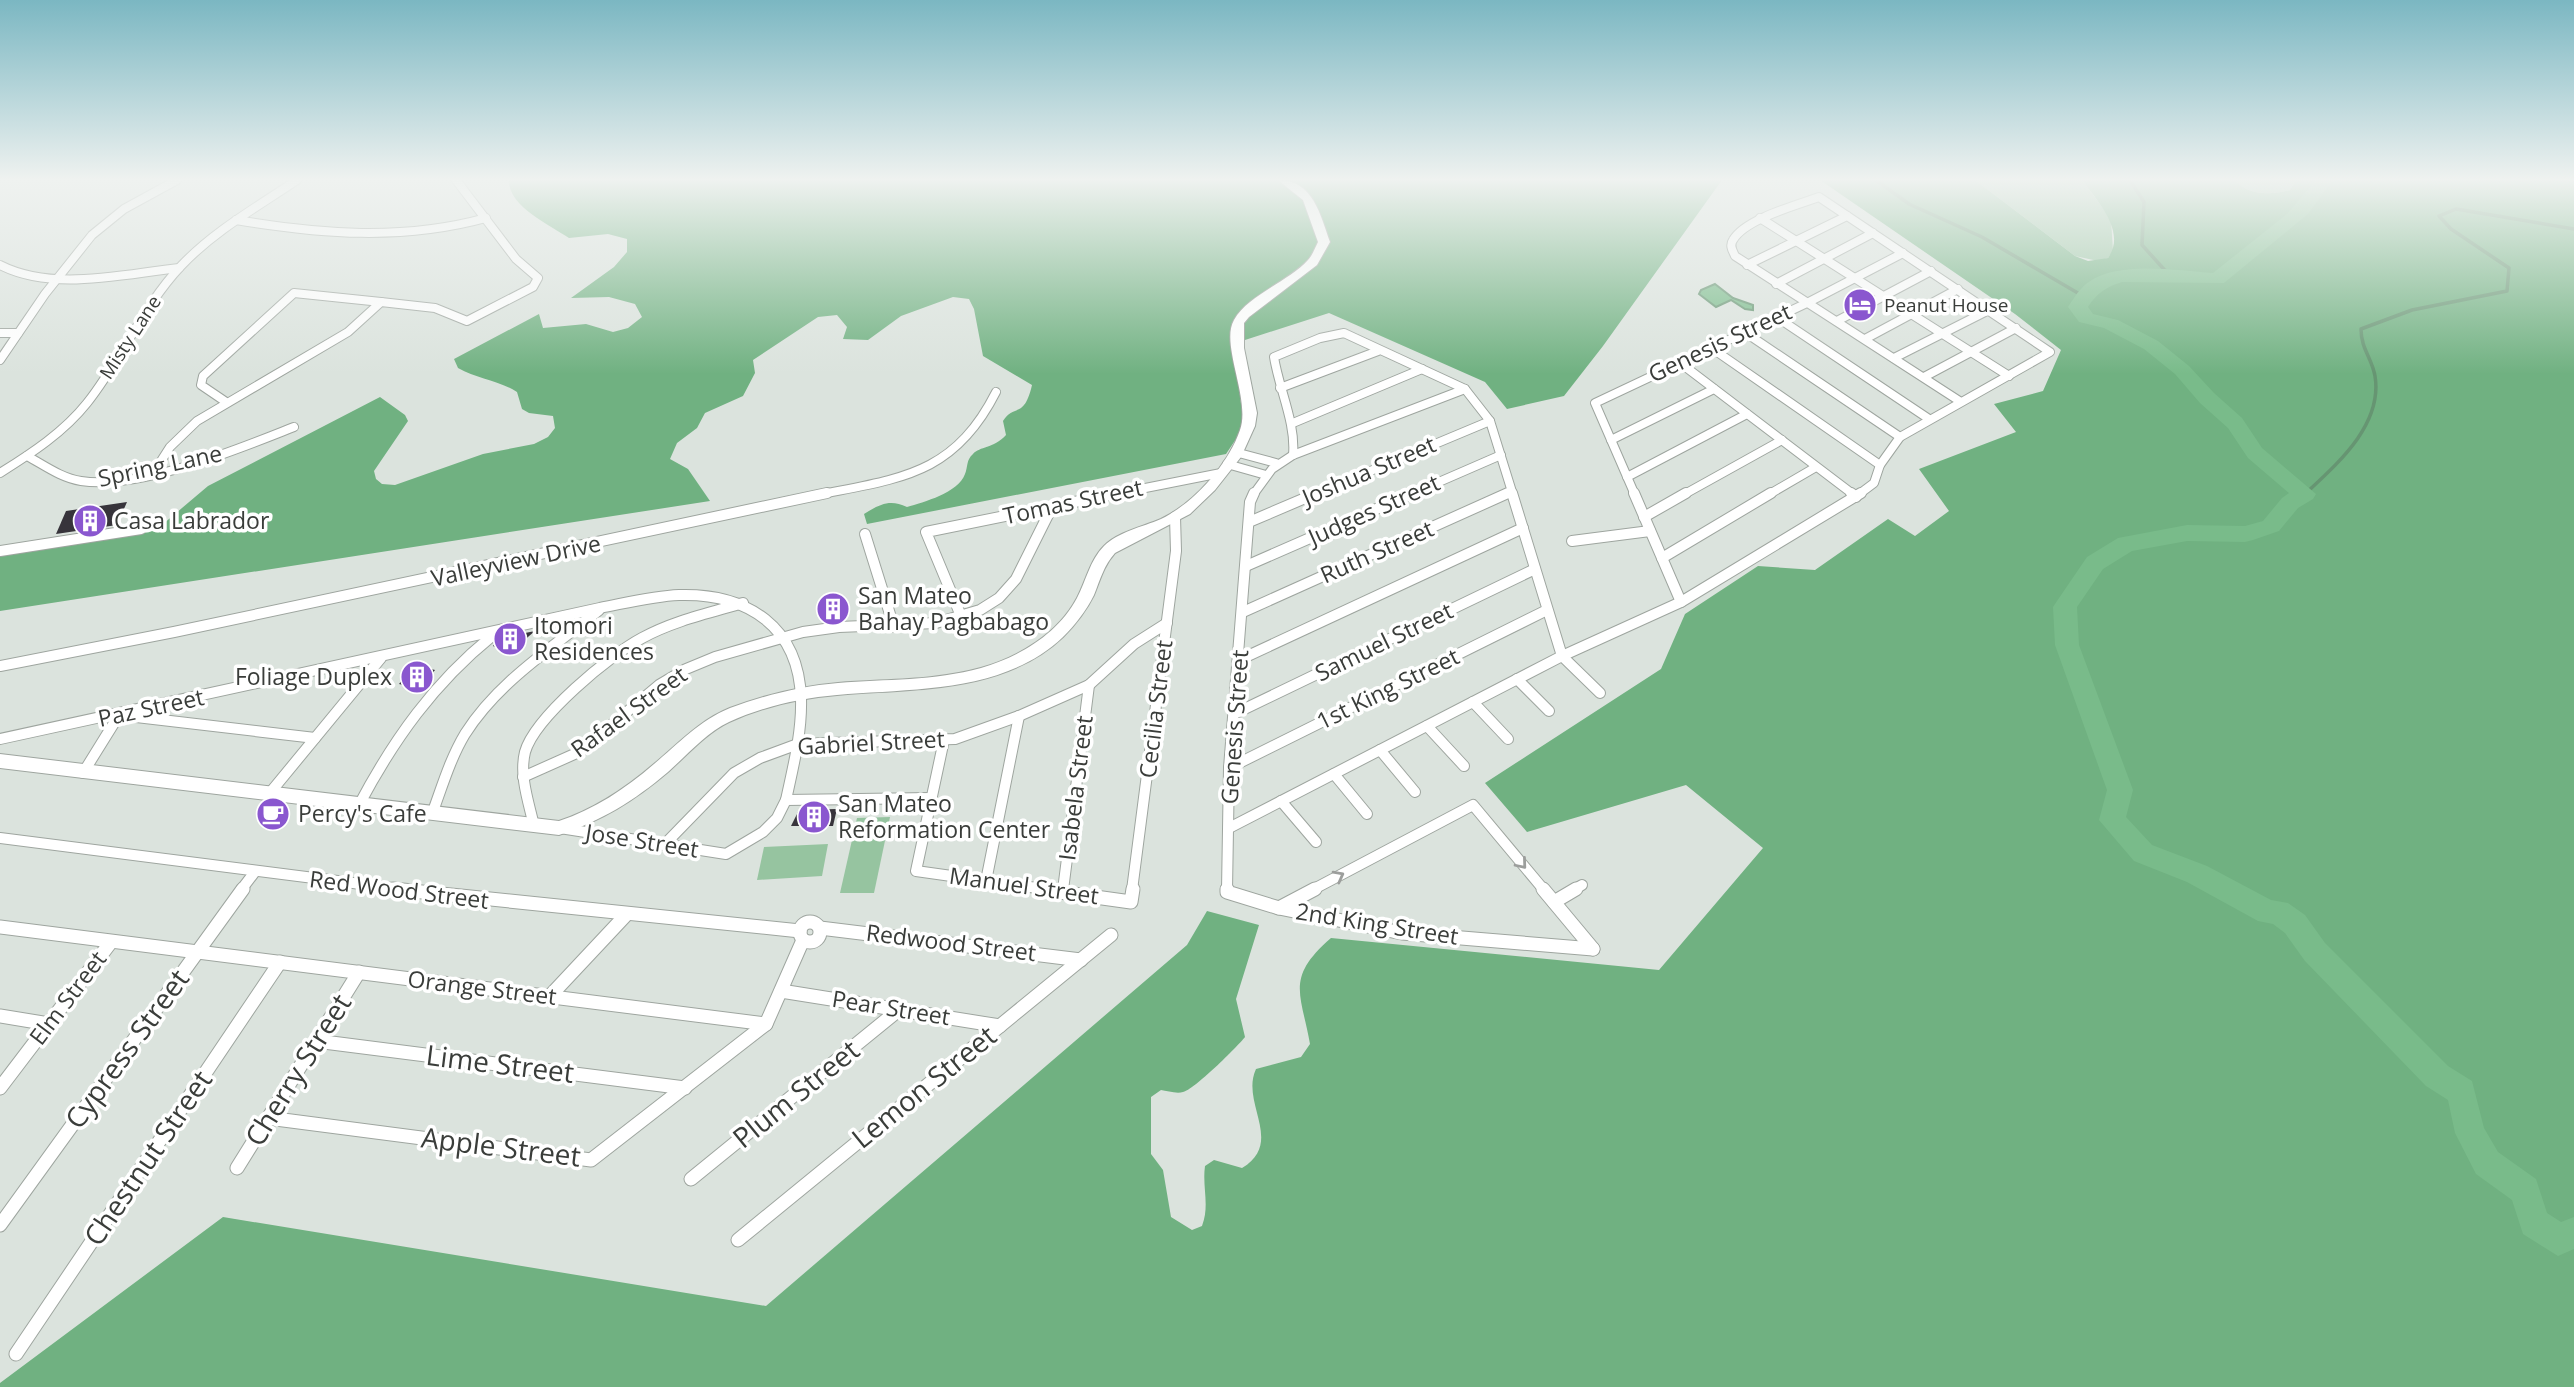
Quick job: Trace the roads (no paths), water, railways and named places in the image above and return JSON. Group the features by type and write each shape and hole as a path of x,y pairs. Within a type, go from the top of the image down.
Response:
{"street":[{"path":"0,360 84,245"},
{"name":"Misty Lane","path":"0,474 27,456 87,403 166,283 203,245"},
{"path":"226,402 204,389 201,385 203,376 294,293 435,308 467,321 499,307 538,282 536,274 522,265 506,245"},
{"path":"0,761 559,828 581,821 623,800 715,722 801,695 840,689 941,684 1029,655 1073,616 1110,548 1175,517 1199,498 1236,452 1250,421 1238,348 1238,323 1245,314 1313,262 1323,245"},
{"name":"Genesis Street","path":"1732,245 1735,256 1807,303"},
{"path":"1747,265 1788,245"},
{"path":"1802,245 2009,376"},
{"path":"1776,284 1851,245"},
{"name":"Genesis Street","path":"1465,389 1276,463 1250,502 1229,768 1229,828 1562,656 1681,602 1856,497 1874,483 1880,465 1900,437 2050,352 1891,245"},
{"path":"1807,303 1903,253"},
{"path":"0,265 16,276 58,279 179,268"},
{"path":"1837,321 1931,271"},
{"path":"1866,340 1958,289"},
{"path":"154,471 182,434 226,402 348,332 381,302"},
{"path":"1807,303 1961,402"},
{"name":"Genesis Street","path":"1681,602 1595,403 1807,303"},
{"path":"1895,358 1989,310"},
{"path":"1775,316 1929,419"},
{"path":"1924,377 2016,328"},
{"path":"1744,331 1900,437"},
{"path":"1293,455 1293,423 1280,388 1274,356 1320,338 1345,332 1378,351 1465,389 1490,421 1562,656 1600,693"},
{"path":"0,333 18,333"},
{"path":"1710,347 1880,465"},
{"path":"1280,388 1378,351"},
{"path":"1679,362 1856,497"},
{"path":"1293,423 1422,369"},
{"path":"1611,440 1714,389"},
{"name":"Valleyview Drive","path":"0,666 174,632 904,477 931,465 970,436 984,417 996,392"},
{"path":"1627,477 1747,414"},
{"name":"Joshua Street","path":"1248,522 1490,421"},
{"name":"Spring Lane","path":"27,456 65,476 84,482 126,478 244,446 295,427"},
{"path":"1644,517 1782,440"},
{"path":"1236,452 1276,463"},
{"name":"Judges Street","path":"1246,566 1501,455"},
{"path":"1662,558 1816,467"},
{"path":"1224,468 1266,475"},
{"name":"Tomas Street","path":"961,616 926,532 1224,468"},
{"name":"Ruth Street","path":"1243,612 1511,492"},
{"name":"Rafael Street","path":"523,777 579,751 674,675 699,663 783,638 828,628 894,627 961,616 984,607 1005,592 1014,580 1052,507"},
{"name":"Cecilia Street","path":"1131,902 1176,551 1175,517"},
{"path":"1239,660 1523,528"},
{"path":"0,551 141,529"},
{"path":"1572,541 1650,531"},
{"path":"865,534 894,627"},
{"name":"Samuel Street","path":"1234,714 1535,569"},
{"name":"Paz Street","path":"0,740 600,608 680,595 716,596 743,603 765,617 783,638 795,660 801,695 798,744 786,800"},
{"path":"534,825 523,777 525,752 541,723 560,703 638,640 676,624 743,603"},
{"path":"432,814 460,743 475,720 513,680 600,608"},
{"name":"1st King Street","path":"1229,768 1548,610"},
{"name":"Gabriel Street","path":"664,845 743,766 798,744 944,740 1019,716 1088,685 1134,644 1167,623"},
{"path":"359,805 408,719 442,679 497,632"},
{"path":"269,794 382,658"},
{"path":"1517,679 1549,711"},
{"name":"Isabela Street","path":"1063,891 1088,685"},
{"path":"1473,702 1508,738"},
{"path":"83,773 119,715 316,738"},
{"path":"986,881 1019,716"},
{"path":"1427,726 1464,766"},
{"path":"786,800 931,798 944,740"},
{"path":"1380,750 1415,792"},
{"path":"1334,774 1367,814"},
{"name":"Manuel Street","path":"931,798 916,871 1131,902"},
{"name":"Jose Street","path":"559,828 726,854 763,832 776,818 786,800"},
{"path":"1281,801 1316,842"},
{"path":"1279,908 1473,806 1554,902 1582,885"},
{"name":"2nd King Street","path":"1229,828 1227,892 1279,908 1402,933 1593,949 1554,902"},
{"name":"Red Wood Street","path":"0,838 254,873 802,936"},
{"name":"Cypress Street","path":"0,1225 254,873"},
{"path":"550,996 625,916"},
{"name":"Orange Street","path":"0,928 766,1024"},
{"name":"Redwood Street","path":"802,936 813,940 820,933 820,928 1081,960"},
{"name":"Lemon Street","path":"738,1240 1111,935"},
{"name":"Apple Street","path":"268,1118 590,1160 766,1024 802,936"},
{"name":"Elm Street","path":"0,1088 111,942"},
{"name":"Chestnut Street","path":"16,1353 280,962"},
{"name":"Cherry Street","path":"237,1168 359,972"},
{"name":"Pear Street","path":"781,991 901,1008 999,1026"},
{"name":"Plum Street","path":"691,1179 901,1008"},
{"path":"0,1016 49,1024"},
{"name":"Lime Street","path":"316,1041 685,1088"}],"waterway":[{"path":"1995,245 2083,296"},
{"path":"2142,245 2171,277"},
{"path":"2259,245 2217,279 2160,275 2120,277 2103,282 2088,292 2078,307 2086,318 2111,324 2151,345 2182,370 2207,398 2235,423 2255,453 2277,474 2305,494 2290,503 2271,526 2245,534 2187,533 2126,544 2095,563 2065,607 2067,645 2120,790 2112,820 2143,853 2197,874 2268,912 2278,912 2295,924 2315,952 2437,1076 2461,1091 2470,1133 2487,1163 2525,1190 2534,1223 2558,1240 2574,1233"},
{"path":"2305,494 2331,470 2355,442 2372,411 2376,394 2375,376 2361,329 2412,310 2507,291 2509,268 2474,245"}],"place":[{"name":"Peanut House","path":"1860,305"},
{"name":"Casa Labrador","path":"90,521"},
{"name":"San Mateo Bahay Pagbabago","path":"833,609"},
{"name":"Itomori Residences","path":"510,639"},
{"name":"Foliage Duplex","path":"417,677"},
{"name":"Percy's Cafe","path":"273,814"},
{"name":"San Mateo Reformation Center","path":"814,817"}]}
